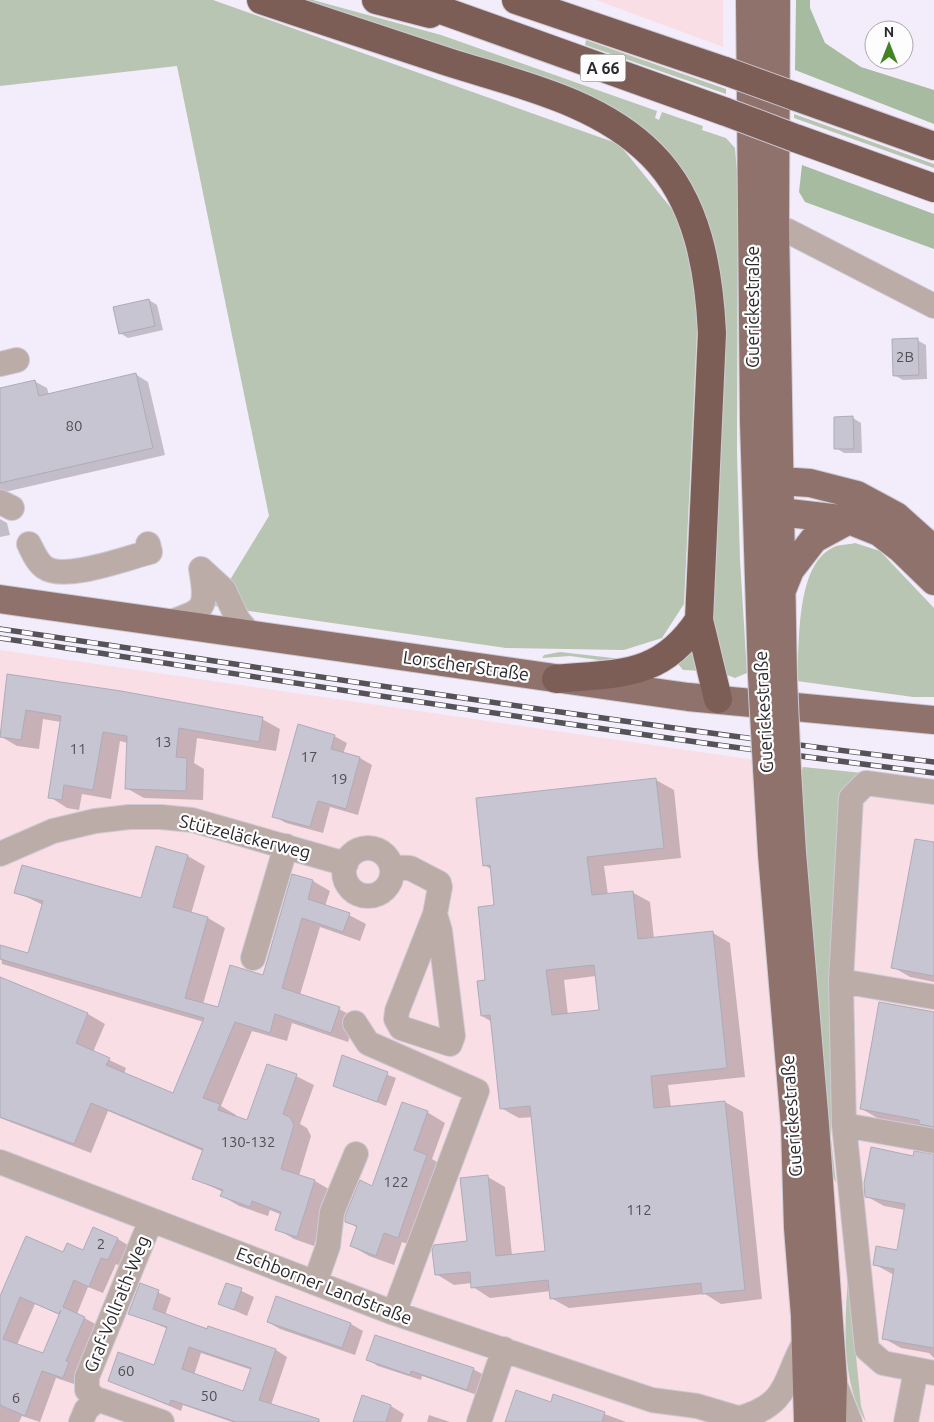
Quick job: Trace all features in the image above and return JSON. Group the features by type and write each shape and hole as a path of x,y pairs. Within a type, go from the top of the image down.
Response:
{"highway":[{"path":"261,0 553,96 606,120 634,138 653,156 672,181 696,231 710,298 712,334 699,620 718,699"},
{"path":"376,0 480,25"},
{"name":"A 66","path":"413,0 934,188"},
{"name":"A 66","path":"516,0 725,71 934,146"},
{"path":"556,679 646,667 667,656 685,641 699,620"}],"main road":[{"name":"Guerickestraße","path":"750,0 755,492 773,677 777,769 772,854 795,1126 798,1228 806,1340 808,1422"},
{"name":"Guerickestraße","path":"773,677 781,594 775,228 776,0"},
{"path":"934,550 896,516 857,495 821,484 780,481 755,492 780,512 849,520 879,532 901,549 934,581"},
{"path":"781,594 790,570 814,539 849,520"},
{"name":"Lorscher Straße","path":"0,599 556,679 718,699 929,717"},
{"name":"Guerickestraße","path":"777,769 792,852 815,1125 833,1380 832,1422"}],"street":[{"name":"Guerickestraße","path":"775,228 788,231 934,306"},
{"path":"29,544 38,561 45,568 61,572 84,570 150,552 148,544"},
{"path":"167,623 193,615 201,607 205,594 201,569 224,590 238,620 250,634"},
{"path":"906,1422 925,1371 882,1363 867,1350 844,1125 841,981 851,798 866,783 934,792"},
{"name":"Stützeläckerweg","path":"0,854 53,832 95,821 129,817 192,820 346,864"},
{"path":"253,958 286,846"},
{"path":"364,849 375,849 385,855 392,867 391,882 384,891 372,896 358,895 350,889 344,874 346,864 351,855 364,849"},
{"path":"392,867 410,868 439,883 440,886 434,914 397,1011 396,1019 402,1028 450,1044 453,1036 440,931 434,914"},
{"path":"841,981 934,997"},
{"path":"355,1022 368,1043 477,1091 394,1313"},
{"path":"844,1125 934,1141"},
{"path":"315,1283 328,1246 332,1212 356,1154"},
{"name":"Eschborner Landstraße","path":"0,1162 394,1313 652,1400 697,1406 746,1420 777,1399 785,1388 796,1357 806,1340"},
{"name":"Graf-Vollrath-Weg","path":"92,1394 87,1377 151,1220"},
{"path":"479,1422 504,1349"},
{"path":"833,1380 850,1422"},
{"path":"80,1422 92,1394 162,1422"},
{"name":"Eschborner Landstraße","path":"652,1400 689,1422"}],"shaded area":[{"path":"596,0 723,0 723,47"},
{"path":"0,650 803,767 934,782 934,1422 0,1422"}],"green space":[{"path":"0,0 213,0 619,144 680,219 699,290 684,604 662,638 624,650 506,648 214,606 269,516 177,66 0,86"},
{"path":"281,0 313,0 441,35 657,111 655,118 659,120 662,112 703,126 702,130 726,138 735,148 738,184 737,452 740,560 747,673 735,678 727,675 720,667 711,619 721,342 658,146"},
{"path":"796,0 810,0 810,8 825,43 864,68 864,70 871,70 934,90 934,124 795,70"},
{"path":"586,40 726,89 726,94 585,45"},
{"path":"794,114 934,164 934,168 794,118"},
{"path":"802,165 934,214 934,249 805,202 799,192"},
{"path":"855,543 880,551 934,608 934,697 913,697 797,681 802,608 805,589 811,572 820,558 832,548"},
{"path":"695,635 703,671 683,670 674,659"},
{"path":"560,652 622,659 613,662 570,656 542,658 544,655"},
{"path":"803,767 863,773 832,983 831,1139 836,1183 832,1174 808,881 801,773"},
{"path":"848,1275 861,1406 866,1422 858,1406 848,1370 846,1312"}],"building":[{"path":"149,299 155,326 119,334 113,307"},
{"path":"918,338 919,375 893,376 892,339"},
{"path":"136,373 153,448 0,483 0,388 35,380 39,396"},
{"path":"853,416 854,449 834,449 834,417"},
{"path":"7,674 121,691 263,717 259,742 179,728 176,757 187,758 186,791 125,789 127,736 103,732 93,790 64,785 62,800 48,798 61,716 26,710 21,740 0,737"},
{"path":"298,724 335,735 331,749 360,757 346,809 318,801 310,827 272,817"},
{"path":"656,778 664,848 587,857 592,895 633,891 638,939 713,931 727,1068 651,1076 654,1108 725,1101 745,1290 702,1294 701,1283 550,1299 548,1280 471,1288 470,1272 435,1275 432,1250 434,1245 467,1241 460,1178 488,1175 496,1256 545,1251 530,1106 500,1109 490,1015 481,1016 477,981 485,980 478,907 494,905 490,865 483,866 476,798","holes":["594,965 599,1010 552,1015 546,970"]},
{"path":"915,839 934,842 934,976 891,968"},
{"path":"156,846 188,855 173,907 208,917 185,998 218,1007 230,965 263,975 292,874 313,880 308,899 350,913 343,932 302,918 282,988 340,1007 331,1033 275,1014 270,1033 235,1022 203,1098 220,1104 218,1110 247,1120 267,1064 297,1074 283,1114 290,1117 294,1125 281,1169 315,1180 297,1237 275,1230 281,1212 252,1201 250,1207 220,1196 223,1190 192,1179 203,1149 91,1103 74,1144 0,1117 0,977 88,1013 76,1043 110,1058 106,1065 173,1093 204,1018 0,959 0,945 28,953 43,901 14,893 22,865 141,898"},
{"path":"879,1002 934,1012 934,1127 919,1124 919,1120 860,1109"},
{"path":"342,1055 388,1072 377,1102 333,1086"},
{"path":"402,1102 428,1111 414,1150 427,1155 398,1238 384,1233 376,1256 350,1246 357,1226 345,1222 345,1216 360,1180 372,1186"},
{"path":"871,1147 913,1156 914,1151 934,1154 934,1348 882,1339 894,1269 873,1265 876,1246 897,1250 905,1204 865,1197 864,1183"},
{"path":"93,1227 118,1238 108,1260 101,1258 89,1287 74,1280 63,1307 85,1317 66,1361 69,1362 63,1378 42,1371 25,1416 0,1405 0,1296 26,1236 63,1252 67,1243 83,1250","holes":["20,1297 59,1314 61,1310 43,1353 3,1339"]},
{"path":"140,1283 159,1290 153,1309 207,1329 208,1326 276,1349 259,1400 319,1419 319,1422 236,1422 171,1400 169,1405 108,1381 118,1352 154,1365 167,1327 128,1314","holes":["189,1347 251,1368 243,1391 182,1369"]},
{"path":"226,1283 242,1288 234,1310 218,1304"},
{"path":"276,1296 351,1323 342,1348 267,1322"},
{"path":"375,1335 474,1368 467,1390 411,1371 410,1375 366,1360"},
{"path":"516,1390 551,1402 553,1394 605,1412 602,1422 505,1422"},
{"path":"362,1395 391,1405 386,1422 353,1422"}],"railway":[{"path":"0,629 583,715 934,762"},
{"path":"0,638 583,726 934,773"}]}
